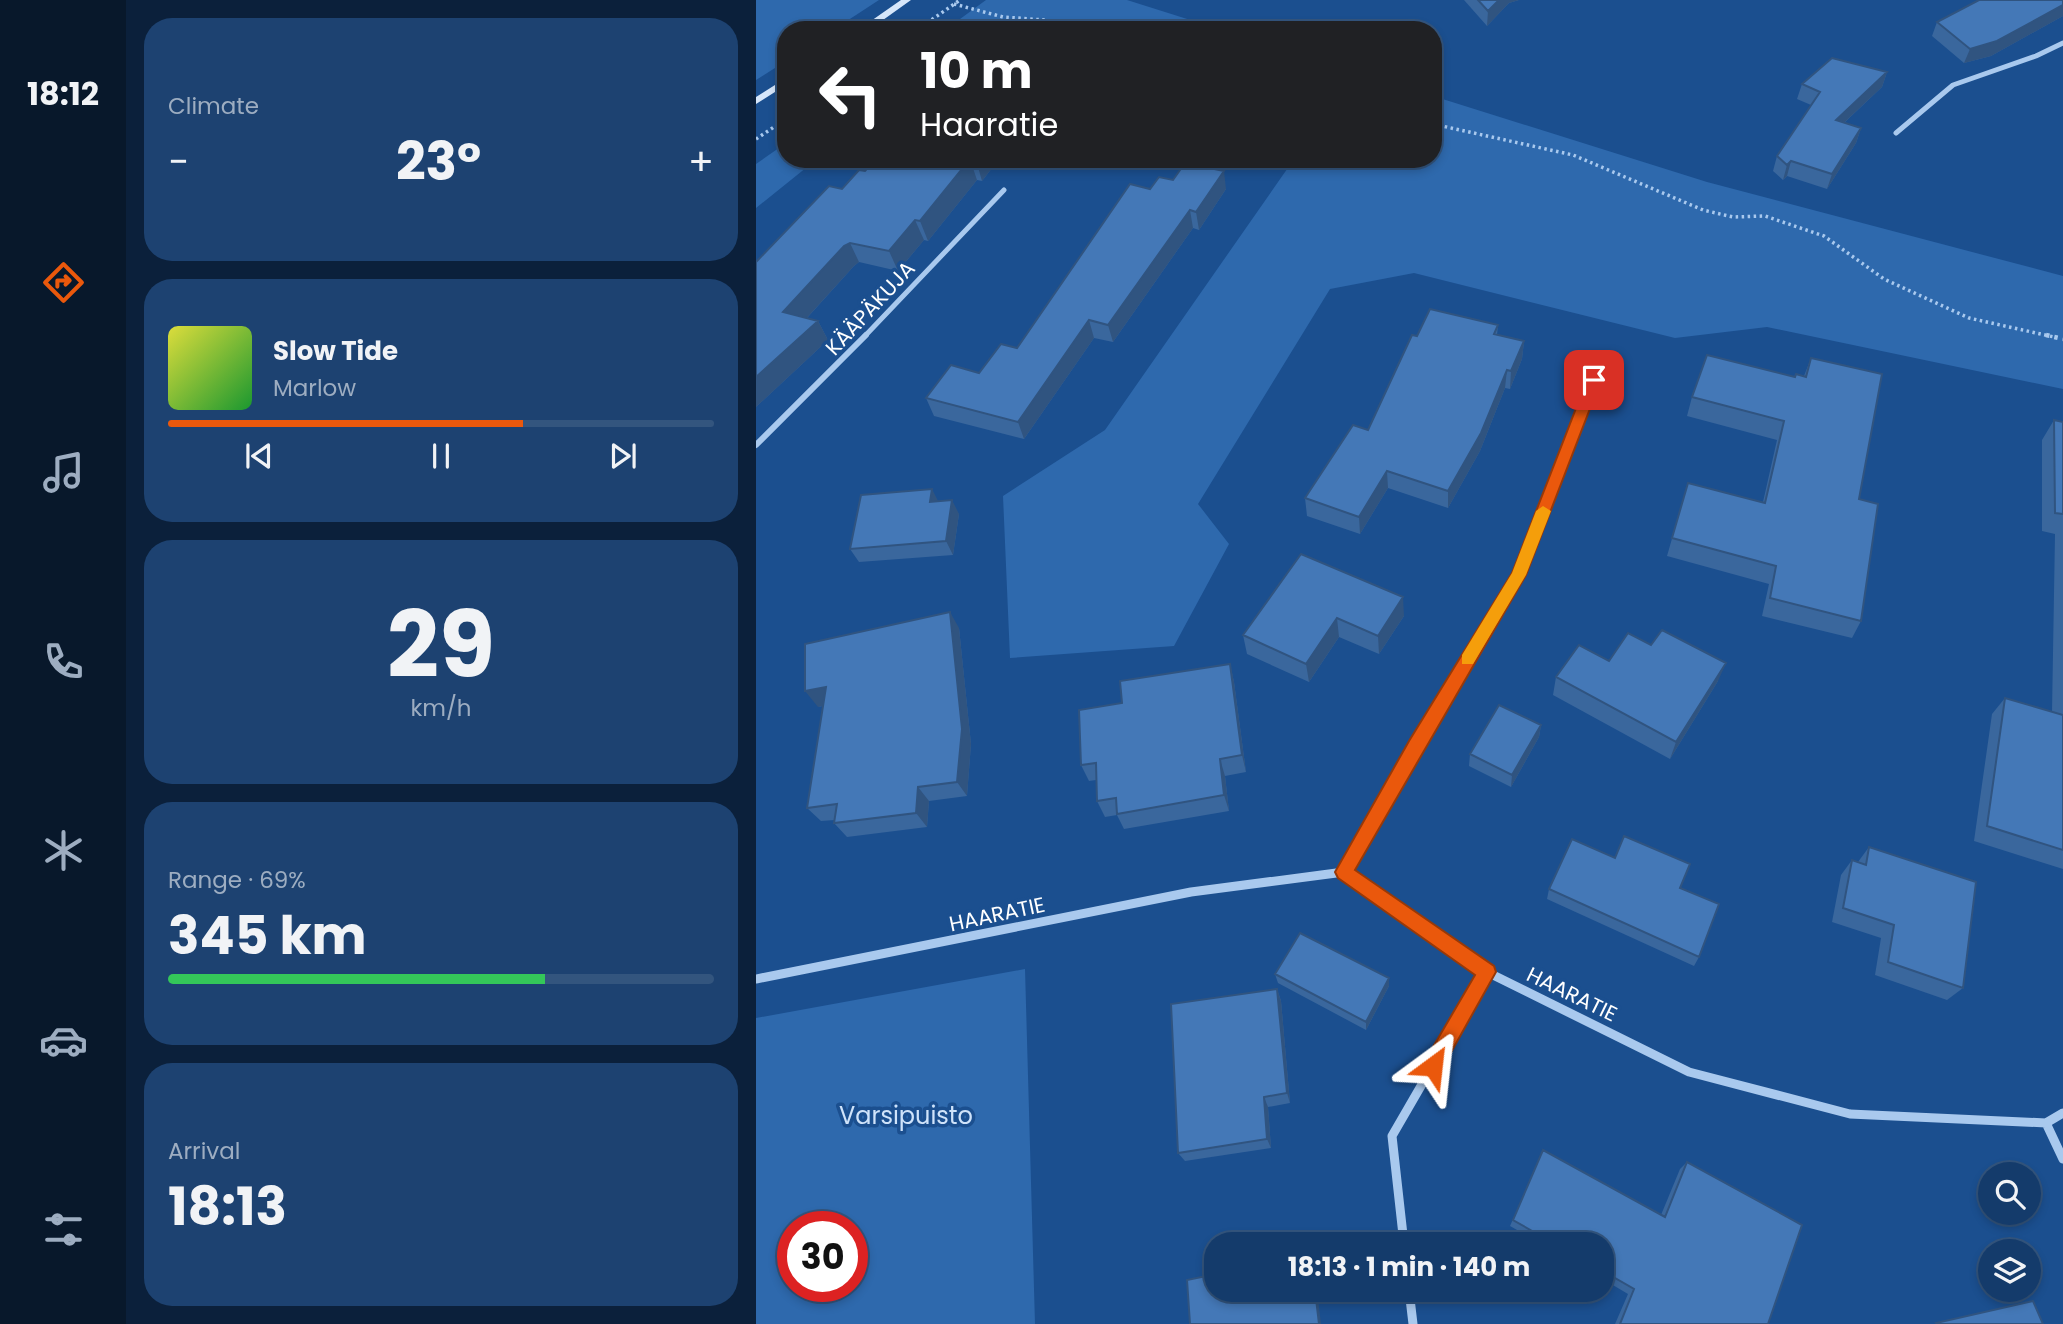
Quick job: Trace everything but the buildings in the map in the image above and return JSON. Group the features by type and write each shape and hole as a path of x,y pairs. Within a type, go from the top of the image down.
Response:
{"street":[{"path":"876,21 907,0"},
{"path":"1896,133 1953,85 2036,56 2063,43"},
{"path":"756,101 777,87"},
{"name":"KÄÄPÄKUJA","path":"756,445 818,386 1004,190"},
{"path":"1344,872 1518,575 1594,380"},
{"name":"HAARATIE","path":"756,979 1191,892 1344,872 1487,972 1689,1072 1850,1114 2046,1123"},
{"path":"1403,1232 1392,1136 1487,972"},
{"path":"2063,1113 2046,1123 2063,1159"},
{"path":"1410,1302 1413,1324"}],"path":[{"path":"929,21 960,0"},
{"path":"954,4 1003,17 1046,21"},
{"path":"756,139 777,125"},
{"path":"1442,126 1573,155 1703,210 1733,217 1765,216 1824,236 1884,279 1969,318 2063,339"}],"green space":[{"path":"756,0 879,0 847,21 777,21 777,67 756,80"},
{"path":"986,0 1127,0 1194,21 957,21"},
{"path":"1442,99 1707,182 2063,276 2063,389 1767,327 1675,338 1414,273 1330,289 1198,504 1229,544 1174,646 1010,658 1003,496 1105,430 1288,168 1442,168"},
{"path":"777,149 777,168 806,168 756,208 756,164"},
{"name":"Varsipuisto","path":"1025,969 1035,1324 756,1324 756,1018"}],"slow traffic":[{"path":"1467,660 1518,575 1543,511"}],"route":[{"path":"1433,1066 1487,972 1344,872 1518,575 1594,380"}]}
